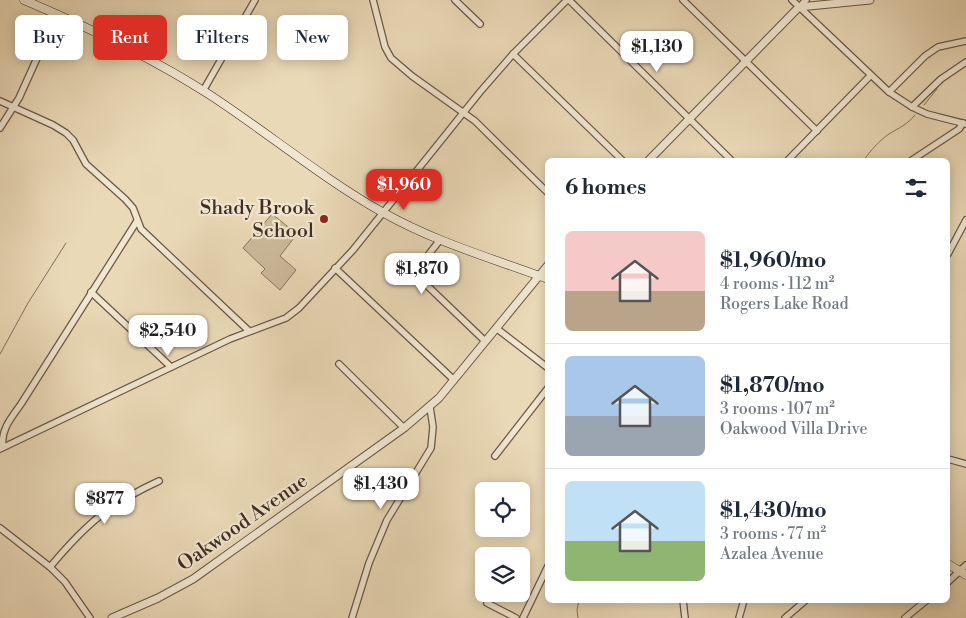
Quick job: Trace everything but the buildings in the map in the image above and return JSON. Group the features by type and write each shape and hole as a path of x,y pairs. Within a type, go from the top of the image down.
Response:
{"main road":[{"path":"24,0 131,50 203,91 346,190 383,212 440,240 545,278"},
{"path":"950,565 963,573"}],"street":[{"path":"203,91 255,0"},
{"path":"373,0 384,46 391,58 412,76 464,112 545,190"},
{"path":"455,0 480,24"},
{"path":"1,448 249,331 286,318 299,308 353,250 513,54 568,0 729,158"},
{"path":"683,0 817,131"},
{"path":"792,0 889,92 927,114 965,124"},
{"path":"651,158 806,0"},
{"path":"799,7 870,0"},
{"path":"0,128 14,107 57,14"},
{"path":"889,92 925,56 938,47 966,41"},
{"path":"513,54 620,158"},
{"path":"912,107 941,79 966,62"},
{"path":"790,158 870,76"},
{"path":"0,101 54,125 66,133 86,164 133,208 136,221 141,229 249,331"},
{"path":"915,158 965,124"},
{"path":"950,250 966,220"},
{"path":"1,448 8,422 136,221"},
{"path":"440,240 414,273 485,341"},
{"path":"335,268 454,380"},
{"name":"Oakwood Avenue","path":"112,618 158,598 193,579 404,428 430,407 454,380 545,268"},
{"path":"91,292 171,367"},
{"path":"496,328 545,366"},
{"path":"339,364 404,428"},
{"path":"494,456 545,392"},
{"path":"352,618 369,563 387,520 431,448 433,427 430,407"},
{"path":"950,460 966,464"},
{"path":"50,567 80,532 105,511 159,481"},
{"path":"0,528 50,567 65,582 90,618"},
{"path":"950,581 963,573 966,565"},
{"path":"524,618 545,572"},
{"path":"487,603 516,618"},
{"path":"683,603 685,618"},
{"path":"739,618 743,603"},
{"path":"785,618 802,603"},
{"path":"906,618 924,603"}],"shaded area":[{"path":"272,214 297,234 280,256 296,270 280,290 261,273 265,269 243,248"}],"waterway":[{"path":"924,105 937,89"},
{"path":"865,158 882,139 915,115"},
{"path":"0,354 28,303 66,243"},
{"path":"578,603 578,618"}],"place":[{"name":"Shady Brook School","path":"324,219"}]}
